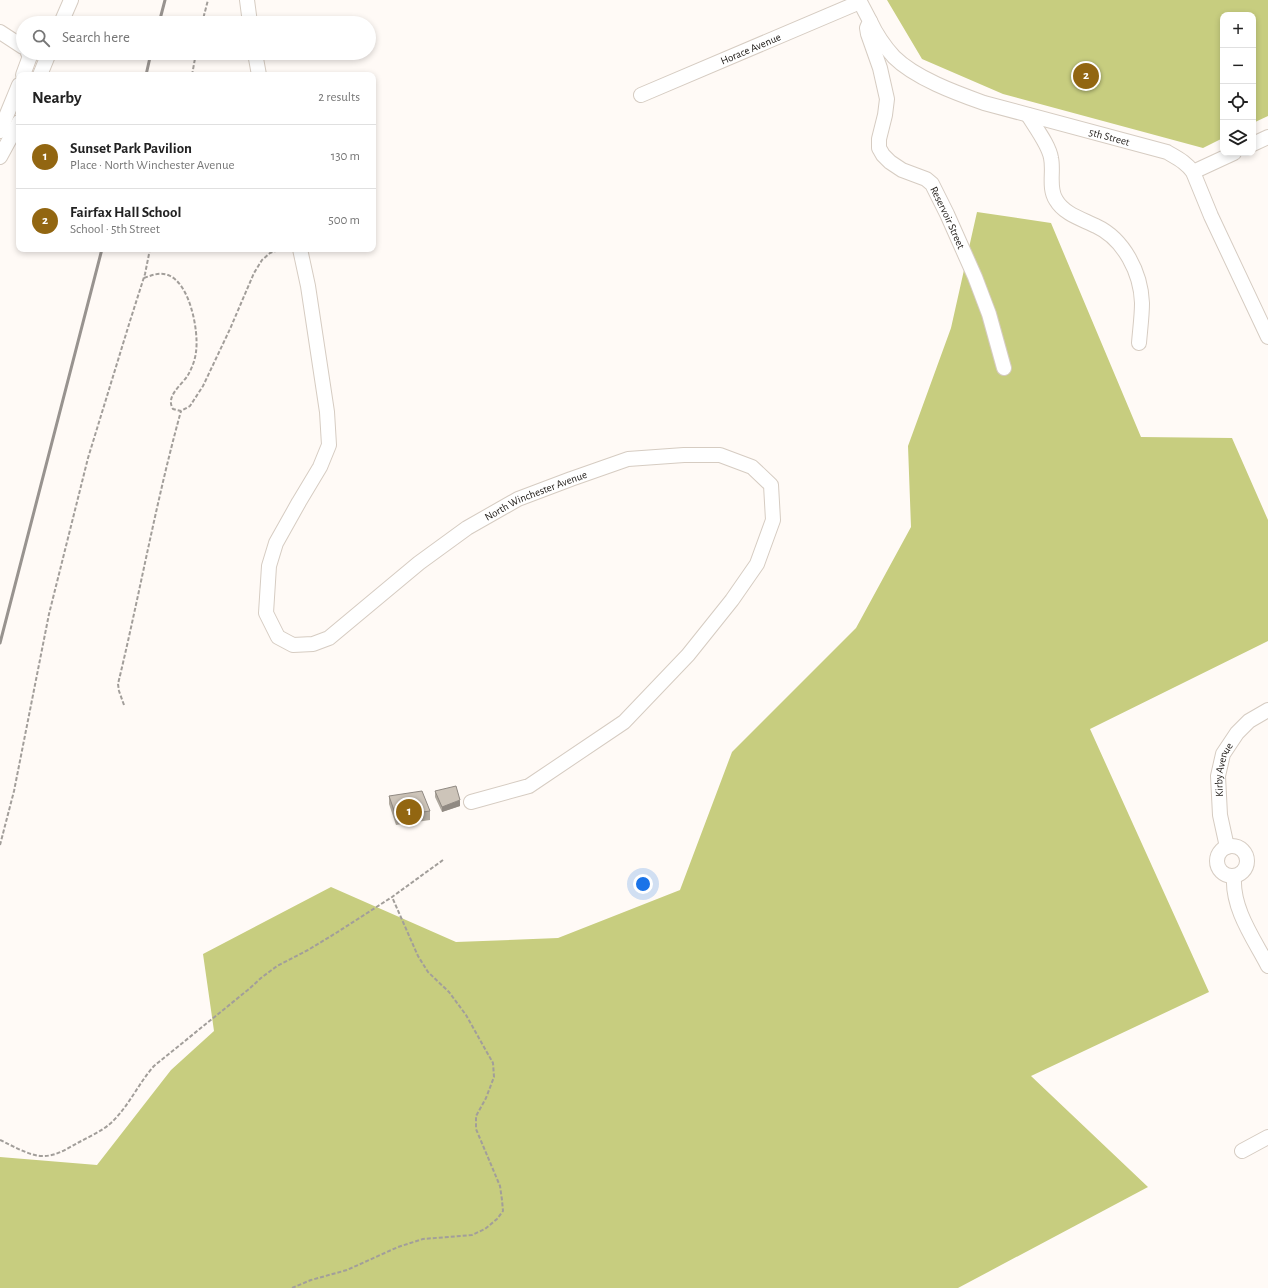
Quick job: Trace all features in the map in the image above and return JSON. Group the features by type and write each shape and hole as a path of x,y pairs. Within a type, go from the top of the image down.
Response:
{"street":[{"path":"64,16 71,0"},
{"path":"247,0 249,16"},
{"name":"Reservoir Street","path":"860,1 870,21 868,34 880,68 887,99 885,115 878,139 879,148 890,162 902,170 926,179 932,184 975,277 1004,368"},
{"name":"Horace Avenue","path":"641,95 860,1"},
{"name":"5th Street","path":"870,21 878,37 893,56 920,74 954,92 984,103 1167,152 1189,165 1211,216 1268,337"},
{"path":"0,32 16,42"},
{"path":"24,72 29,60"},
{"path":"41,72 46,60"},
{"path":"256,60 258,72"},
{"path":"0,131 4,108 16,90"},
{"path":"1028,115 1049,150 1054,198 1066,212 1106,230 1124,250 1137,274 1142,303 1139,343"},
{"path":"0,158 16,128"},
{"path":"1256,143 1268,137"},
{"path":"1193,172 1228,156"},
{"name":"North Winchester Avenue","path":"301,252 308,286 327,412 329,445 320,467 276,543 269,566 266,613 278,637 293,645 313,644 329,638 419,562 467,528 518,500 628,459 684,455 720,455 752,467 771,485 773,520 757,564 732,600 688,655 624,722 529,786 470,802"},
{"name":"Kirby Avenue","path":"1226,847 1220,815 1218,776 1223,754 1237,733 1249,721 1268,710"},
{"path":"1234,846 1240,848 1246,853 1248,859 1245,870 1234,877 1229,877 1224,874 1218,869 1216,864 1220,851 1226,847 1234,846"},
{"path":"1234,877 1234,888 1240,911 1268,966"},
{"path":"1242,1151 1268,1137"}],"path":[{"path":"204,16 208,0"},
{"path":"193,72 195,60"},
{"path":"0,845 14,791 49,614 88,458 144,278 149,252"},
{"path":"144,278 154,274 169,275 177,281 190,303 194,322 196,351 193,364 187,376 170,400 173,409 181,411 190,406 203,386 254,273 262,260 273,252"},
{"path":"124,705 118,684 160,492 181,411"},
{"path":"0,1140 30,1154 50,1156 58,1154 91,1136 111,1123 125,1108 143,1079 154,1066 261,978 284,962 336,934 392,897 443,860"},
{"path":"292,1288 311,1280 347,1270 398,1247 423,1239 472,1235 485,1229 497,1220 503,1211 500,1186 476,1129 475,1122 476,1116 486,1098 494,1077 495,1073 493,1063 466,1015 449,992 428,972 418,956 392,897"}],"green space":[{"path":"887,0 1268,0 1268,116 1256,122 1256,12 1220,12 1220,140 1203,148 1003,94 922,59"},
{"path":"977,212 1051,223 1141,437 1232,438 1268,520 1268,641 1090,729 1209,992 1031,1076 1148,1187 958,1288 0,1288 0,1157 97,1165 171,1070 214,1031 203,954 331,887 456,942 558,938 680,890 732,752 856,628 911,527 908,446 951,328"}],"building":[{"path":"456,786 460,800 442,807 435,791"},
{"path":"422,791 430,811 396,816 389,796"}],"railway":[{"path":"161,16 165,0"},
{"path":"147,72 149,60"},
{"path":"0,643 101,252"}],"place":[{"name":"Fairfax Hall School","path":"1086,76"},
{"name":"Sunset Park Pavilion","path":"409,812"}]}
